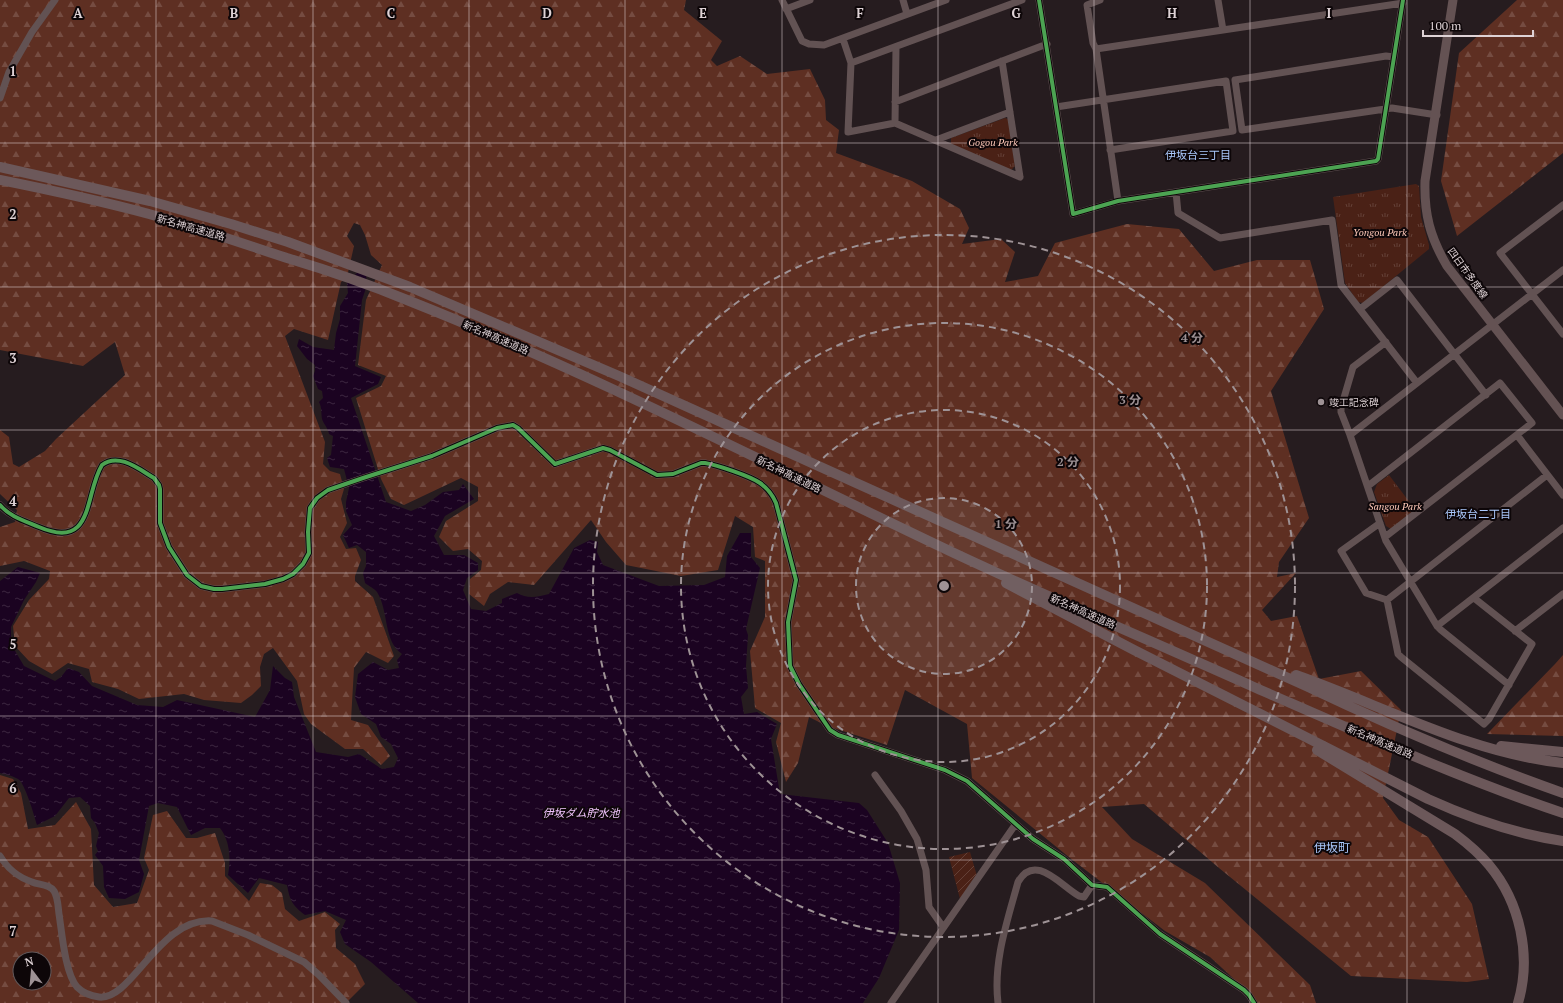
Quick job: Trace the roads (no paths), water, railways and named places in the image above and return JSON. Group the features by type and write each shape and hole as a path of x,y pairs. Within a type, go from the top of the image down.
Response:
{"highway":[{"name":"新名神高速道路","path":"0,167 150,201 231,224 317,252 410,287 619,376 1433,744 1561,792"},
{"name":"新名神高速道路","path":"0,180 146,213 315,266 404,298 523,348 612,388 958,554 1377,740 1563,813"},
{"path":"958,554 1013,587 1224,696 1435,802 1484,823 1522,834 1563,841"},
{"path":"1249,660 1321,684 1466,740 1504,753 1563,763"},
{"path":"1224,696 1269,724 1321,752 1449,830 1467,843 1488,863 1504,886 1511,900 1519,928 1523,960 1523,976 1518,1003"},
{"path":"1466,740 1496,746 1563,752"}],"main road":[{"name":"四日市多度線","path":"1453,0 1437,115 1425,181 1425,200 1429,224 1437,248 1447,266 1563,415"}],"street":[{"path":"0,98 10,72 17,59 32,32 54,0"},
{"path":"782,0 802,41 809,44 824,45 946,0"},
{"path":"786,9 810,0"},
{"path":"903,0 908,14"},
{"path":"851,63 1022,0"},
{"path":"1040,0 1073,214 1118,200 1376,161 1378,159 1403,2 1096,49"},
{"path":"1100,0 1086,5 1093,43 1096,49 1118,200"},
{"path":"1218,0 1222,30"},
{"path":"843,39 851,63 848,132 895,123 1020,177 1002,61"},
{"path":"895,102 1047,44"},
{"path":"895,123 896,47"},
{"path":"1394,57 1386,56 1235,80 1242,130 1386,108 1437,115"},
{"path":"1056,107 1226,81 1233,131 1110,150"},
{"path":"936,140 1010,112"},
{"path":"1176,192 1178,213 1220,238 1332,220 1341,286 1417,383"},
{"path":"1563,204 1500,253 1563,334"},
{"path":"1350,435 1494,325 1563,270"},
{"path":"1360,309 1397,280 1486,395"},
{"path":"1386,342 1353,367 1341,408 1341,412 1385,537 1441,630 1509,685"},
{"path":"1368,486 1500,384 1532,423 1385,537"},
{"path":"0,505 9,514 46,530 59,533 72,530 78,526 85,517 89,508 95,478 102,465 113,461 126,462 154,478 159,485 160,523 169,547 187,575 205,587 222,590 273,582 293,574 303,564 309,553 308,532 310,508 322,494 335,488 432,456 497,428 513,425 518,428 554,464 603,448 615,452 657,475 673,474 695,465 705,463 731,471 760,483 773,497 776,503 796,580 788,622 790,666 799,684 828,728 838,735 945,770 967,781 1033,839 1064,859 1092,884 1107,887 1160,934 1244,990 1254,1003"},
{"path":"1517,435 1563,495"},
{"path":"1387,600 1547,475"},
{"path":"1380,523 1341,551 1366,593 1387,600"},
{"path":"1438,626 1563,528"},
{"path":"1515,631 1563,594"},
{"path":"1387,600 1398,654 1484,724 1489,719 1532,644 1474,598"},
{"path":"875,775 901,811 917,839 926,870 929,907 943,927"},
{"path":"891,1003 1016,824"},
{"path":"0,856 6,865 16,874 33,883 50,888 54,891 58,906 66,956 72,979 77,988 85,993 105,997 117,992 152,953 167,940 190,924 212,921 248,935 304,962 319,975 343,1002"},
{"path":"998,1003 998,958 1018,882 1021,877 1031,871 1044,871 1079,896 1084,897 1092,884"}],"water":[{"name":"伊坂ダム貯水池","path":"365,265 367,285 362,300 355,366 381,377 378,384 351,398 386,502 411,511 425,505 443,492 459,490 463,484 474,499 445,516 434,536 444,555 464,555 478,563 478,570 467,578 463,590 471,609 486,611 502,603 502,599 517,593 533,597 549,594 574,548 590,540 598,542 597,552 603,565 659,586 704,585 725,577 727,556 740,533 751,533 751,557 760,568 746,629 748,635 746,666 748,688 741,697 744,714 757,712 777,724 771,739 780,794 859,803 867,810 888,843 900,883 899,930 879,978 863,1003 418,1003 371,962 345,944 340,932 346,920 325,911 305,915 292,902 287,885 259,878 248,893 228,875 228,844 220,828 205,828 191,835 177,807 158,803 149,806 139,860 144,874 139,892 125,899 109,898 104,887 103,866 95,855 98,851 96,846 99,833 91,818 90,806 80,797 69,798 55,816 37,825 24,786 18,779 0,773 0,581 18,567 40,573 24,600 11,627 11,644 24,666 55,681 61,677 68,668 79,672 92,686 137,705 163,707 177,700 255,717 270,690 273,666 285,678 292,682 294,697 316,752 348,757 359,754 382,769 394,767 398,758 391,744 381,737 376,724 361,714 355,697 358,674 373,662 388,670 399,668 397,660 402,654 392,642 381,600 377,592 365,583 363,573 366,566 366,552 357,545 349,548 343,535 352,525 346,511 349,488 344,469 330,467 327,458 331,455 333,436 329,434 322,419 319,402 323,398 322,391 318,389 313,376 315,365 307,359 297,346 299,339 313,347 334,350 336,333 340,319 340,306 348,293 347,283"}],"place":[{"name":"竣工記念碑","path":"1321,402"}],"district":[{"name":"伊坂台三丁目","path":"1198,155"},
{"name":"伊坂台二丁目","path":"1478,514"},
{"name":"伊坂町","path":"1332,848"}],"park label":[{"name":"Gogou Park","path":"993,142"},
{"name":"Yongou Park","path":"1380,232"},
{"name":"Sangou Park","path":"1395,506"}]}
